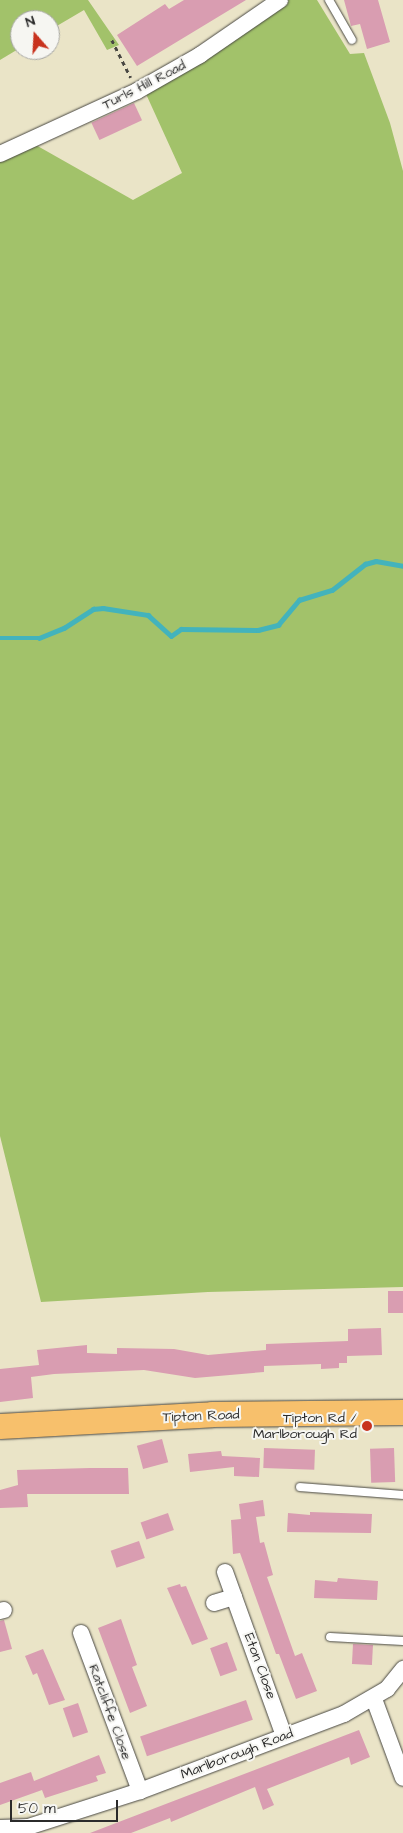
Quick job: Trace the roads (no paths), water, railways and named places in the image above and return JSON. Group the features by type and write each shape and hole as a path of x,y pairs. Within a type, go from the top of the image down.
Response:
{"main road":[{"name":"Tipton Road","path":"0,1426 212,1414 403,1412"}],"street":[{"name":"Turls Hill Road","path":"0,154 137,91 200,55 280,0"},
{"name":"Eton Close","path":"225,1572 284,1736"},
{"path":"214,1603 234,1597"},
{"name":"Ratcliffe Close","path":"81,1632 140,1791"},
{"name":"Marlborough Road","path":"0,1828 28,1827 140,1791 344,1714 374,1699 394,1683 403,1669"},
{"path":"374,1699 403,1778"}],"lane":[{"path":"329,0 352,40"},
{"path":"300,1487 403,1495"},
{"path":"330,1637 403,1641"}],"waterway":[{"path":"0,638 39,638 64,628 93,609 103,608 148,615 171,636 181,629 258,630 278,625 299,600 332,590 365,564 376,561 403,566"}],"place":[{"name":"Tipton Rd / Marlborough Rd","path":"367,1426"}]}
